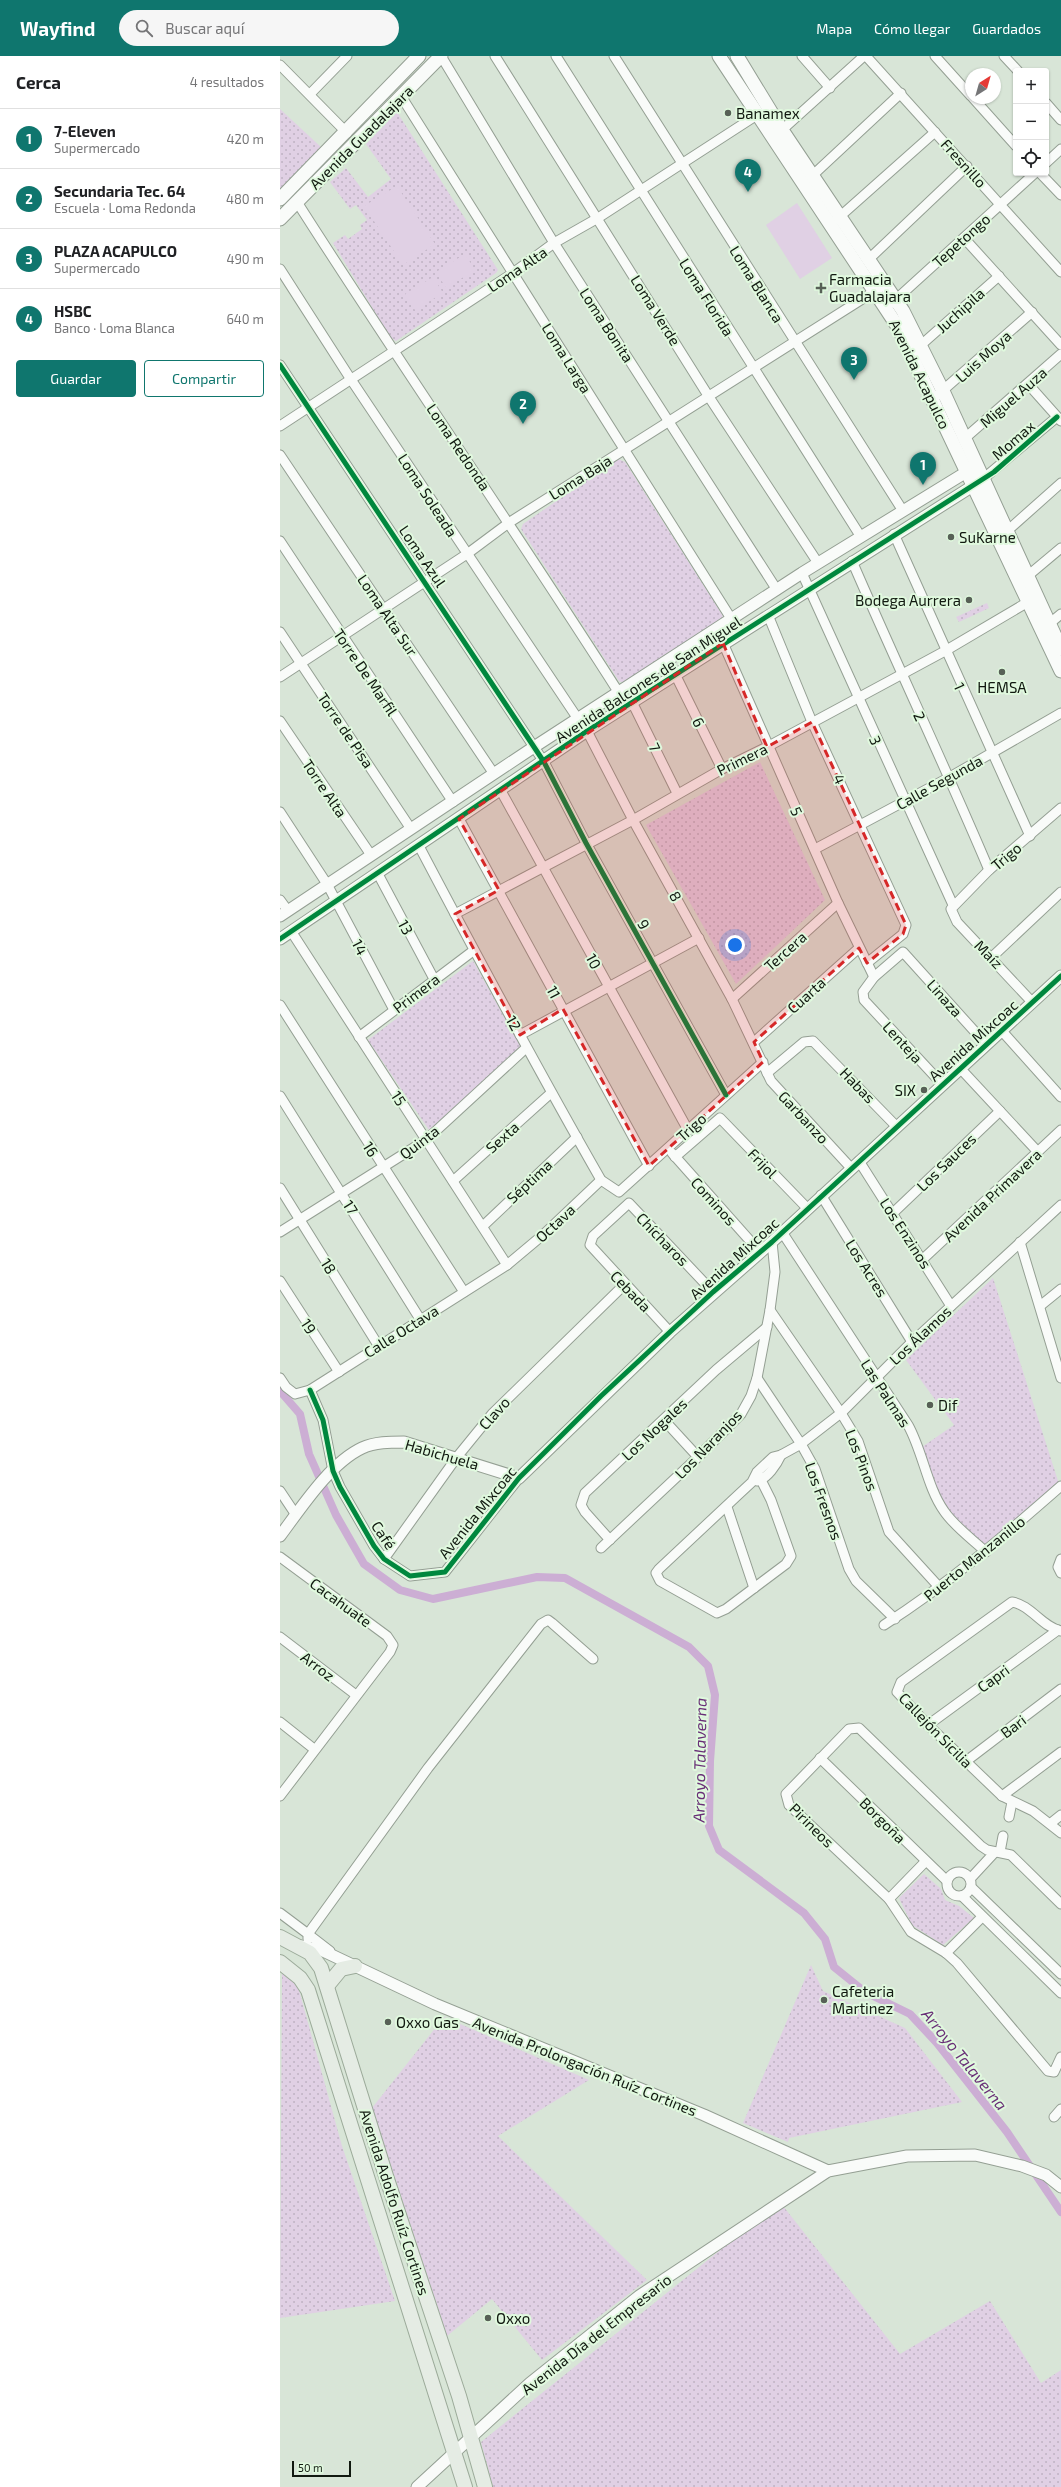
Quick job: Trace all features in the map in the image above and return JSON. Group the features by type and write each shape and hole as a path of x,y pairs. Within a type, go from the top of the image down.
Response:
{"main road":[{"name":"Avenida Guadalajara","path":"280,199 347,132 419,56"},
{"name":"Avenida Guadalajara","path":"280,219 441,56"},
{"name":"Avenida Acapulco","path":"719,56 757,115 836,220 891,304 938,395 1022,580 1049,624 1061,649"},
{"name":"Avenida Acapulco","path":"737,56 782,130 813,175 836,220 869,259 881,287"},
{"name":"Avenida Acapulco","path":"891,304 921,345 938,395 964,439 972,468"},
{"name":"Avenida Acapulco","path":"978,482 1006,532 1028,602 1061,671"},
{"path":"280,1936 309,1951"},
{"name":"Avenida Adolfo Ruíz Cortines","path":"309,1951 327,1986 471,2437 485,2487"},
{"name":"Avenida Adolfo Ruíz Cortines","path":"280,1962 300,1978 308,1990 465,2487"},
{"path":"327,1986 341,1969 349,1963"}],"street":[{"name":"Loma Bonita","path":"441,56 554,243 777,590"},
{"name":"Loma Verde","path":"495,56 709,397 818,563"},
{"name":"Loma Florida","path":"556,56 752,368 861,537"},
{"name":"Loma Blanca","path":"614,56 902,511"},
{"path":"802,56 830,88"},
{"path":"782,130 865,56"},
{"name":"Fresnillo","path":"865,56 967,166 1061,272"},
{"path":"935,56 965,89"},
{"path":"1004,56 1015,68"},
{"path":"310,94 342,57"},
{"path":"280,65 347,132"},
{"path":"813,175 900,93"},
{"name":"Loma Larga","path":"402,96 732,620"},
{"path":"978,104 1013,143"},
{"path":"1047,104 1061,120"},
{"name":"Loma Alta","path":"280,426 350,378 513,273 554,243 598,218 757,115"},
{"path":"836,220 935,132"},
{"path":"1049,160 1061,149"},
{"path":"869,259 967,166"},
{"name":"Tepetongo","path":"891,304 1032,176"},
{"path":"1043,176 1061,195"},
{"name":"Loma Redonda","path":"297,202 393,351 510,522 619,693"},
{"path":"964,238 1061,345"},
{"name":"Loma Soleada","path":"280,269 350,378 578,719"},
{"name":"Juchipila","path":"921,345 999,276"},
{"name":"Loma Baja","path":"280,677 300,662 424,580 467,554 510,522 624,448 709,397 752,368 881,287"},
{"name":"Luis Moya","path":"938,395 1032,312"},
{"name":"Miguel Auza","path":"964,439 1061,354"},
{"name":"Loma Azul","path":"280,365 544,762"},
{"path":"1028,384 1059,419"},
{"name":"Momax","path":"978,482 1059,419"},
{"name":"Loma Alta Sur","path":"280,455 494,774"},
{"name":"Avenida Balcones de San Miguel","path":"284,914 327,884 453,802 534,746 619,693 802,573 972,468"},
{"name":"Avenida Balcones de San Miguel","path":"280,939 544,762 587,731 894,534 978,482"},
{"path":"1006,532 1061,483"},
{"name":"1","path":"894,534 990,753 1030,836"},
{"name":"Torre De Marfil","path":"280,541 453,802"},
{"path":"1022,580 1061,548"},
{"name":"2","path":"852,561 900,674 950,777 989,870"},
{"name":"3","path":"802,573 810,588 857,698 904,802 953,905"},
{"name":"Primera","path":"455,914 586,843 633,820 677,793 767,747 945,650 1028,602"},
{"path":"1049,624 1061,614"},
{"name":"4","path":"768,615 812,722 861,824 905,921 906,930 897,940 867,964"},
{"name":"Torre de Pisa","path":"280,632 411,829"},
{"name":"5","path":"723,643 767,747 815,849 838,903 874,977"},
{"name":"6","path":"675,674 722,769"},
{"name":"7","path":"632,702 677,793"},
{"name":"Calle Segunda","path":"815,849 950,777 1061,713"},
{"name":"Torre Alta","path":"280,720 371,855"},
{"name":"8","path":"587,731 633,820 732,999 763,1062"},
{"name":"9","path":"544,762 652,964 726,1095"},
{"name":"10","path":"501,791 688,1130"},
{"name":"Trigo","path":"953,905 989,870 1061,808"},
{"name":"14","path":"280,812 327,884 394,1010"},
{"name":"11","path":"459,819 500,890 649,1166"},
{"name":"12","path":"419,846 473,951 551,1093 602,1180 619,1192"},
{"name":"13","path":"378,874 434,979"},
{"path":"992,957 1061,892"},
{"path":"280,900 284,914"},
{"name":"Tercera","path":"732,999 838,903"},
{"name":"Maíz","path":"953,905 951,912 957,922 992,957 1032,1002"},
{"name":"15","path":"291,931 507,1265"},
{"path":"520,1035 563,1009 652,964 699,938"},
{"name":"Cuarta","path":"754,1042 859,948"},
{"name":"Primera","path":"359,1037 473,951"},
{"name":"Linaza","path":"874,977 903,952 986,1044"},
{"name":"Avenida Mixcoac","path":"441,1574 448,1569 519,1478 670,1332 713,1292 772,1242 821,1195 1061,976"},
{"name":"Lenteja","path":"874,977 863,992 864,1000 942,1084"},
{"name":"16","path":"280,1005 383,1168 464,1292"},
{"path":"1001,1030 1061,1097"},
{"name":"Habas","path":"767,1073 804,1042 809,1040 818,1044 897,1127"},
{"name":"Quinta","path":"280,1232 426,1140 526,1048"},
{"name":"Trigo","path":"619,1192 763,1062"},
{"name":"Garbanzo","path":"763,1062 767,1073 780,1092 855,1164"},
{"path":"959,1068 1038,1152"},
{"name":"Sexta","path":"453,1181 551,1093"},
{"name":"17","path":"280,1096 342,1192 420,1319"},
{"name":"Los Sauces","path":"893,1213 1000,1111"},
{"name":"Frijol","path":"675,1157 720,1118 807,1208"},
{"name":"Avenida Primavera","path":"923,1259 1061,1130"},
{"name":"Séptima","path":"483,1226 577,1137"},
{"name":"Cominos","path":"668,1149 760,1252"},
{"name":"Los Enzinos","path":"855,1164 893,1213 951,1306"},
{"name":"Octava","path":"507,1265 544,1234 602,1180"},
{"name":"18","path":"280,1188 378,1345"},
{"name":"Los Acres","path":"821,1195 912,1342"},
{"name":"Cebada","path":"629,1203 593,1236 590,1245 593,1251 624,1285 670,1332"},
{"name":"Chícharos","path":"629,1203 713,1292"},
{"name":"Los Álamos","path":"757,1478 778,1462 781,1455 801,1444 841,1413 876,1376 1061,1205"},
{"name":"Las Palmas","path":"782,1232 876,1376 918,1444 936,1496 944,1512 986,1552"},
{"name":"Los Naranjos","path":"601,1548 698,1457 741,1414 751,1396 757,1378 767,1327 775,1272 772,1242"},
{"path":"1020,1242 1061,1378"},
{"name":"Calle Octava","path":"280,1378 286,1387 295,1394 310,1390 378,1345 507,1265"},
{"name":"19","path":"280,1280 339,1372"},
{"name":"Clavo","path":"384,1559 457,1457 492,1414 624,1285"},
{"path":"1040,1306 1061,1289"},
{"name":"Los Pinos","path":"770,1310 841,1413 858,1441 889,1532 940,1588"},
{"name":"Los Nogales","path":"610,1540 585,1512 581,1505 585,1493 767,1327"},
{"name":"Los Fresnos","path":"757,1378 801,1444 815,1469 849,1569 856,1581 895,1618"},
{"name":"Café","path":"310,1390 323,1420 331,1472 370,1540 384,1559 410,1576 441,1574"},
{"path":"664,1420 698,1457"},
{"name":"Habichuela","path":"280,1536 331,1472 362,1448 385,1442 404,1442 457,1457 519,1478"},
{"path":"757,1478 772,1500 791,1556 786,1564 726,1609 717,1612 667,1586 656,1577 659,1569 757,1478"},
{"name":"Puerto Manzanillo","path":"884,1625 940,1588 986,1552 1061,1486"},
{"path":"280,1491 296,1515"},
{"path":"727,1506 754,1588"},
{"name":"Cacahuate","path":"280,1557 387,1636 393,1645 390,1652 356,1694"},
{"path":"1061,1559 1058,1567 1061,1573"},
{"name":"Callejón Sicilia","path":"1059,1631 1017,1603 1006,1604 901,1682 898,1687 898,1696 1002,1796 1033,1811 1061,1833"},
{"path":"309,1951 308,1934 428,1768 541,1624 548,1620 593,1659"},
{"name":"Capri","path":"928,1725 1059,1631"},
{"name":"Arroz","path":"280,1637 356,1694"},
{"name":"Bari","path":"965,1762 1061,1690"},
{"path":"280,1796 356,1694"},
{"path":"280,1722 314,1749"},
{"name":"Pirineos","path":"1061,1904 1016,1859 1010,1855 981,1846 860,1728 849,1729 789,1789 786,1799 789,1805 889,1899 910,1932 946,1953 976,1984 1049,2073 1054,2072 1061,2057"},
{"path":"1002,1796 1061,1752"},
{"name":"Borgoña","path":"820,1758 925,1862 947,1881"},
{"path":"1009,1817 1012,1802"},
{"path":"1050,1823 1061,1815"},
{"path":"962,1896 970,1883 997,1852 1003,1836"},
{"path":"889,1899 925,1862"},
{"path":"1061,1974 970,1883 965,1874 958,1872 951,1875 947,1881 951,1893 962,1896 1061,1993"},
{"name":"Avenida Prolongación Ruíz Cortines","path":"280,1913 349,1963"},
{"path":"946,1953 982,1917"},
{"name":"Avenida Prolongación Ruíz Cortines","path":"309,1951 349,1963"},
{"name":"Avenida Prolongación Ruíz Cortines","path":"309,1951 349,1963 435,2004 704,2116 828,2171"},
{"path":"1054,2117 1061,2109"},
{"path":"828,2171 907,2156 957,2154 991,2157 1011,2162 1046,2175 1061,2187"},
{"name":"Avenida Día del Empresario","path":"418,2487 530,2383 639,2296 828,2171"}],"highlighted area":[{"path":"723,643 767,747 812,722 906,925 903,934 867,963 859,948 754,1042 763,1062 649,1166 563,1009 520,1035 455,914 499,890 459,819"}],"shaded area":[{"path":"280,109 322,148 280,190"},
{"path":"397,112 498,270 496,273 396,341 390,337 333,243 345,235 348,239 362,229 360,225 367,220 356,205 350,209 330,182 346,168 368,197 391,179 366,144"},
{"path":"397,186 435,244 403,265 364,206"},
{"path":"797,203 832,258 800,279 766,225"},
{"path":"465,254 475,270 446,288 436,272"},
{"path":"433,277 443,293 415,310 405,294"},
{"path":"618,459 625,462 723,616 719,622 624,683 619,681 521,529 523,524"},
{"path":"987,603 989,608 959,622 956,617"},
{"path":"760,762 825,900 736,984 646,825"},
{"path":"473,961 521,1047 429,1130 368,1040"},
{"path":"993,1278 1059,1484 988,1548 946,1512 938,1496 922,1447 954,1425 906,1360"},
{"path":"924,1874 941,1889 945,1900 959,1906 974,1918 943,1945 912,1925 899,1898"},
{"path":"811,1965 823,1991 905,2028 962,2102 789,2138 788,2142 743,2123"},
{"path":"282,1973 297,1983 342,2146 395,2301 280,2318"},
{"path":"444,2017 589,2080 498,2136 647,2280 542,2360 492,2299 447,2336 372,2108"},
{"path":"783,2206 900,2354 990,2301 1041,2383 1061,2370 1061,2487 493,2487 481,2442 744,2231"}],"waterway":[{"name":"Arroyo Talaverna","path":"280,1391 300,1414 309,1454 336,1515 364,1564 400,1590 433,1599 537,1577 565,1578 689,1647 708,1666 715,1695 710,1761 709,1826 719,1850 804,1913 825,1939 834,1967 865,1992 910,2014 937,2043 1007,2132 1061,2212"}],"cycle path":[{"path":"280,365 544,762 586,843 726,1095"},
{"path":"280,939 587,731 994,472 1057,417"},
{"path":"310,1390 323,1420 333,1471 340,1487 374,1546 384,1559 410,1576 445,1572 519,1478 601,1396 713,1292 772,1242 1061,976"}],"place":[{"name":"Banamex","path":"728,113"},
{"name":"HSBC","path":"748,192"},
{"name":"Farmacia Guadalajara","path":"821,288"},
{"name":"PLAZA ACAPULCO","path":"854,380"},
{"name":"Secundaria Tec. 64","path":"523,424"},
{"name":"7-Eleven","path":"923,485"},
{"name":"SuKarne","path":"951,537"},
{"name":"Bodega Aurrera","path":"969,600"},
{"name":"HEMSA","path":"1002,672"},
{"name":"SIX","path":"924,1090"},
{"name":"Dif","path":"930,1405"},
{"name":"Cafeteria Martinez","path":"824,2000"},
{"name":"Oxxo Gas","path":"388,2022"},
{"name":"Oxxo","path":"488,2318"}]}
